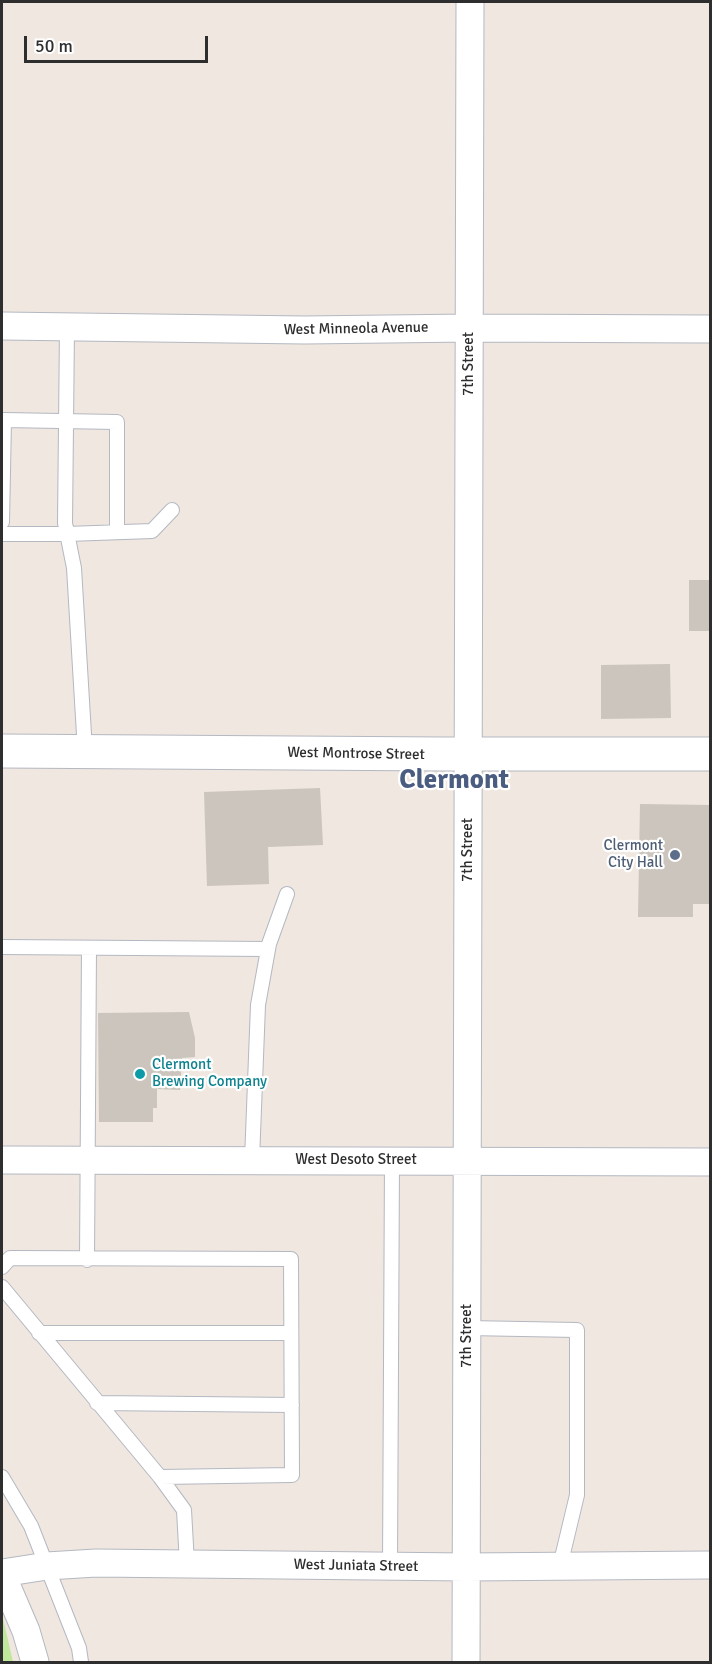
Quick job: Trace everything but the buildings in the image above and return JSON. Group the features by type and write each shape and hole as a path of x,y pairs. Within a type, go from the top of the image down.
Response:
{"street":[{"name":"7th Street","path":"466,1662 470,2"},
{"name":"West Minneola Avenue","path":"2,326 305,330 711,328"},
{"name":"West Montrose Street","path":"2,751 711,753"},
{"name":"West Desoto Street","path":"2,1160 711,1162"},
{"name":"West Juniata Street","path":"2,1574 47,1566 96,1563 466,1567 711,1565"},
{"path":"2,1574 26,1631 35,1662"}],"lane":[{"path":"67,327 65,523 74,568 85,751"},
{"path":"2,522 4,420 117,422 117,531"},
{"path":"2,534 152,531 172,510"},
{"path":"252,1160 258,1005 268,949 287,894"},
{"path":"2,947 268,949"},
{"path":"87,1260 89,948"},
{"path":"390,1566 392,1160"},
{"path":"2,1267 10,1258 291,1259 292,1475 160,1477"},
{"path":"2,1287 160,1477 184,1510 187,1564"},
{"path":"467,1328 577,1330 577,1495 560,1566"},
{"path":"39,1333 291,1333"},
{"path":"97,1403 292,1405"},
{"path":"2,1477 31,1526 79,1648 81,1662"}],"green space":[{"path":"2,1614 13,1662 2,1662"}],"place":[{"name":"Clermont City Hall","path":"675,855"},
{"name":"Clermont Brewing Company","path":"140,1074"}],"district":[{"name":"Clermont","path":"454,781"}]}
